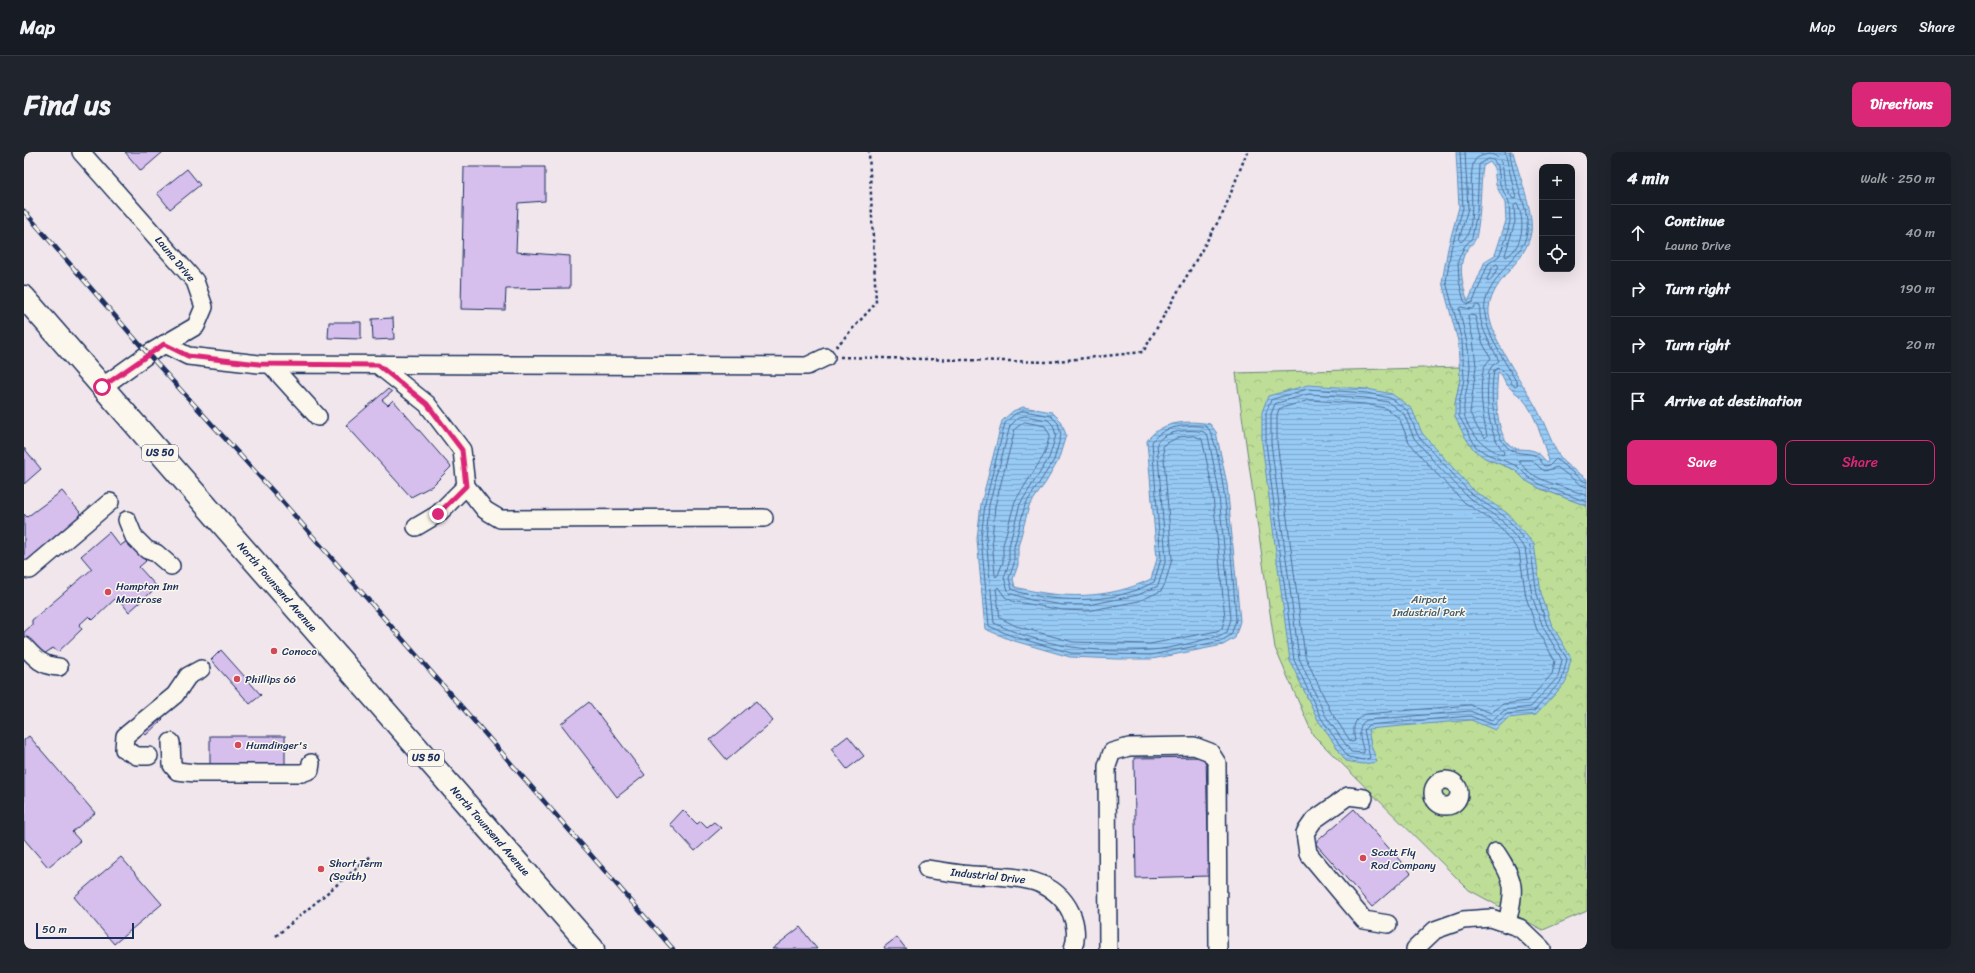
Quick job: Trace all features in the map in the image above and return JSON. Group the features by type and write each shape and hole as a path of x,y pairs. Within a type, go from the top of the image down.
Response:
{"highway":[{"name":"North Townsend Avenue","path":"24,298 594,949"}],"street":[{"name":"Launa Drive","path":"81,152 195,281 204,307 196,326 164,344 102,387"},
{"path":"164,344 188,356 270,364 807,366 826,357"},
{"path":"270,364 318,417"},
{"path":"378,365 427,404 462,450 466,486 485,510 500,519 764,518"},
{"path":"416,526 438,514 466,486"},
{"path":"24,569 30,570 110,502"},
{"path":"127,520 134,537 147,550 156,553 171,566"},
{"path":"24,646 38,661 48,666 59,667"},
{"path":"149,756 137,756 124,748 125,736 175,695 188,676 201,669"},
{"path":"171,742 172,765 177,771 195,773 302,773 310,770 311,763"},
{"path":"1108,949 1107,766 1112,752 1129,747 1194,746 1210,752 1217,763 1218,949"},
{"path":"1364,798 1348,796 1314,820 1305,833 1308,853 1364,920 1388,924"},
{"path":"1496,852 1509,872 1513,896 1507,923"},
{"name":"Industrial Drive","path":"927,869 971,875 1017,877 1047,887 1058,894 1067,905 1073,918 1076,932 1074,949"},
{"path":"1415,949 1435,930 1463,920 1491,918 1520,928 1542,949"}],"path":[{"path":"826,357 876,303 869,152"},
{"path":"826,357 1048,362 1143,352 1223,213 1247,152"},
{"path":"276,936 371,856"}],"green space":[{"name":"Airport Industrial Park","path":"1461,367 1455,404 1485,458 1515,470 1525,480 1539,488 1587,506 1587,911 1543,930 1469,890 1313,735 1275,648 1236,373"}],"water":[{"path":"1456,152 1513,152 1528,203 1531,232 1528,243 1523,252 1503,278 1492,297 1489,308 1490,319 1500,346 1544,422 1559,456 1568,465 1587,479 1587,506 1539,488 1525,480 1515,470 1485,458 1474,450 1465,437 1455,417 1455,404 1460,379 1458,341 1442,282 1448,248 1459,207","holes":["1490,162 1494,168 1496,185 1505,203 1506,221 1495,255 1485,261 1468,302 1463,283 1461,270 1462,263 1466,251 1476,236 1483,166","1498,372 1506,384 1522,398 1531,412 1549,460 1548,462 1536,452 1514,448 1505,440 1497,411"]},
{"path":"1308,385 1367,389 1392,394 1412,409 1422,433 1474,491 1507,513 1534,544 1541,593 1551,623 1571,658 1566,682 1536,715 1508,718 1495,730 1471,720 1368,729 1371,745 1377,762 1363,764 1346,761 1318,720 1290,661 1262,443 1262,412 1268,396"},
{"path":"1023,407 1052,412 1061,421 1066,435 1058,461 1046,482 1029,506 1018,547 1018,565 1013,579 1015,587 1050,594 1101,594 1135,586 1151,579 1157,559 1147,441 1159,429 1167,426 1184,422 1210,424 1216,432 1227,484 1240,621 1235,638 1223,645 1152,659 1117,659 1070,657 1011,640 985,629 977,539 981,504 1002,421 1013,411"}],"building":[{"path":"125,152 163,152 141,171"},
{"path":"464,167 545,167 545,201 518,203 516,252 570,256 570,288 506,289 505,310 461,309"},
{"path":"187,169 200,185 170,209 157,193"},
{"path":"393,318 394,339 373,340 372,319"},
{"path":"329,322 361,322 361,339 328,338"},
{"path":"388,389 392,392 382,400 388,405 393,400 451,467 432,486 411,497 346,425"},
{"path":"24,448 41,469 24,484"},
{"path":"62,491 84,517 28,564 24,559 24,514 27,517"},
{"name":"Hampton Inn Montrose","path":"109,532 120,546 127,541 146,561 139,567 157,587 129,612 117,597 93,620 89,616 79,625 82,629 58,652 53,648 41,656 24,636 24,632 32,625 32,620 92,569 81,556"},
{"name":"Phillips 66","path":"221,650 261,695 250,704 211,660"},
{"path":"756,701 773,721 727,760 710,740"},
{"path":"589,702 645,775 617,797 561,724"},
{"path":"150,706 163,719 146,735 133,723"},
{"path":"29,736 95,813 72,832 80,841 48,867 24,839 24,740"},
{"path":"210,736 285,736 285,769 210,769"},
{"path":"848,736 864,756 847,769 831,749"},
{"path":"1206,757 1209,876 1136,878 1134,758"},
{"name":"Scott Fly Rod Company","path":"1354,809 1411,873 1372,907 1315,843"},
{"path":"683,810 697,824 701,821 707,827 714,822 721,828 695,851 670,824"},
{"path":"121,857 162,904 114,944 74,897"},
{"path":"800,927 817,949 772,949"},
{"path":"897,937 906,949 885,949 884,947"}],"railway":[{"path":"24,211 148,354 281,500 673,949"}],"place":[{"name":"Hampton Inn Montrose","path":"108,592"},
{"name":"Conoco","path":"274,651"},
{"name":"Phillips 66","path":"237,679"},
{"name":"Humdinger's","path":"238,745"},
{"name":"Scott Fly Rod Company","path":"1363,858"},
{"name":"Short Term (South)","path":"321,869"}],"route":[{"path":"102,387 164,344 188,356 259,364 378,365 427,404 462,450 466,486 438,514"}]}
